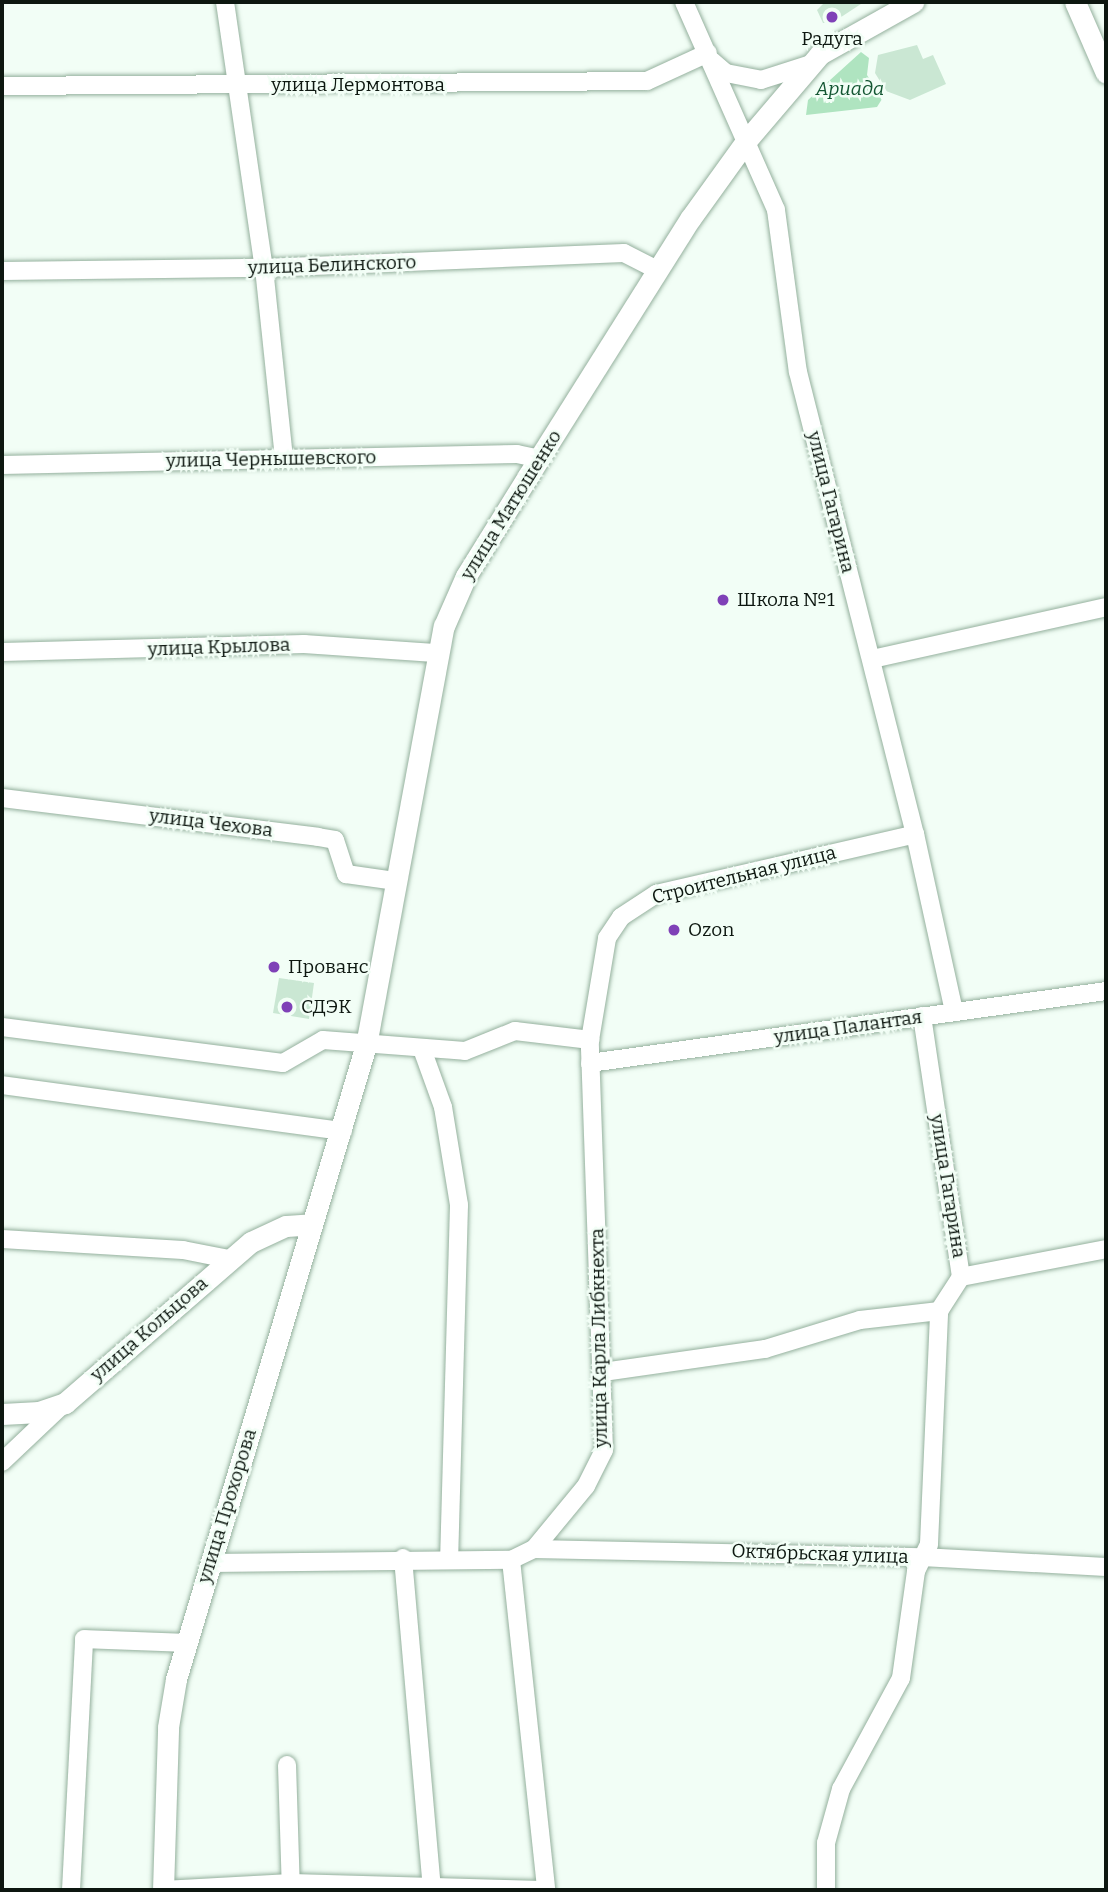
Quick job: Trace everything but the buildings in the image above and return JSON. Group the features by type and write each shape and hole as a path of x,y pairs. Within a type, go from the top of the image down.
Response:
{"main road":[{"name":"улица Матюшенко","path":"343,1131 366,1045 435,653 466,576 658,270 746,141 808,65 835,43 913,2"},
{"path":"1074,2 1106,73"},
{"name":"улица Прохорова","path":"163,1890 168,1727 186,1643 312,1224 343,1131"},
{"name":"улица Кольцова","path":"65,1403 229,1259 269,1231 312,1224"},
{"path":"2,1414 38,1412 65,1403"}],"street":[{"path":"231,2 236,86 264,268 284,459"},
{"name":"улица Гагарина","path":"684,2 776,210 798,372 915,834 954,1012"},
{"path":"710,57 726,73 761,80 808,65"},
{"name":"улица Лермонтова","path":"2,86 648,81 710,57"},
{"name":"улица Белинского","path":"2,271 264,268 624,253 658,270"},
{"name":"улица Чернышевского","path":"2,465 517,454 540,459"},
{"path":"872,659 1105,612"},
{"name":"улица Крылова","path":"2,652 304,644 435,653"},
{"name":"улица Чехова","path":"2,797 318,836 335,840 346,874 395,881"},
{"name":"Строительная улица","path":"590,1040 607,938 643,900 915,834"},
{"name":"улица Палантая","path":"590,1063 1106,991"},
{"name":"улица Гагарина","path":"922,1016 961,1277 939,1311"},
{"path":"2,1027 283,1063 323,1040 422,1049 482,1048 515,1031 590,1040"},
{"name":"улица Карла Либкнехта","path":"511,1560 534,1549 599,1464 605,1435 590,1040"},
{"path":"422,1049 443,1107 459,1205 449,1558"},
{"path":"2,1085 343,1131"},
{"path":"2,1239 183,1250 229,1259"},
{"path":"961,1277 1106,1249"},
{"path":"603,1372 765,1349 860,1320 939,1311 929,1544 922,1557 901,1678 847,1773 832,1814 825,1890"},
{"name":"улица Кольцова","path":"2,1462 65,1403"},
{"name":"Октябрьская улица","path":"534,1549 922,1557 1106,1567"},
{"path":"163,1890 431,1887 543,1890 511,1560 449,1558 210,1563"},
{"path":"403,1559 431,1887"},
{"path":"71,1890 84,1639 186,1643"},
{"path":"287,1765 291,1887"}],"green space":[{"name":"Ариада","path":"861,52 869,58 867,75 882,99 877,107 806,115 808,100"}],"place":[{"name":"Радуга","path":"832,17"},
{"name":"Школа №1","path":"723,600"},
{"name":"Ozon","path":"674,930"},
{"name":"Прованс","path":"274,967"},
{"name":"СДЭК","path":"287,1007"}]}
